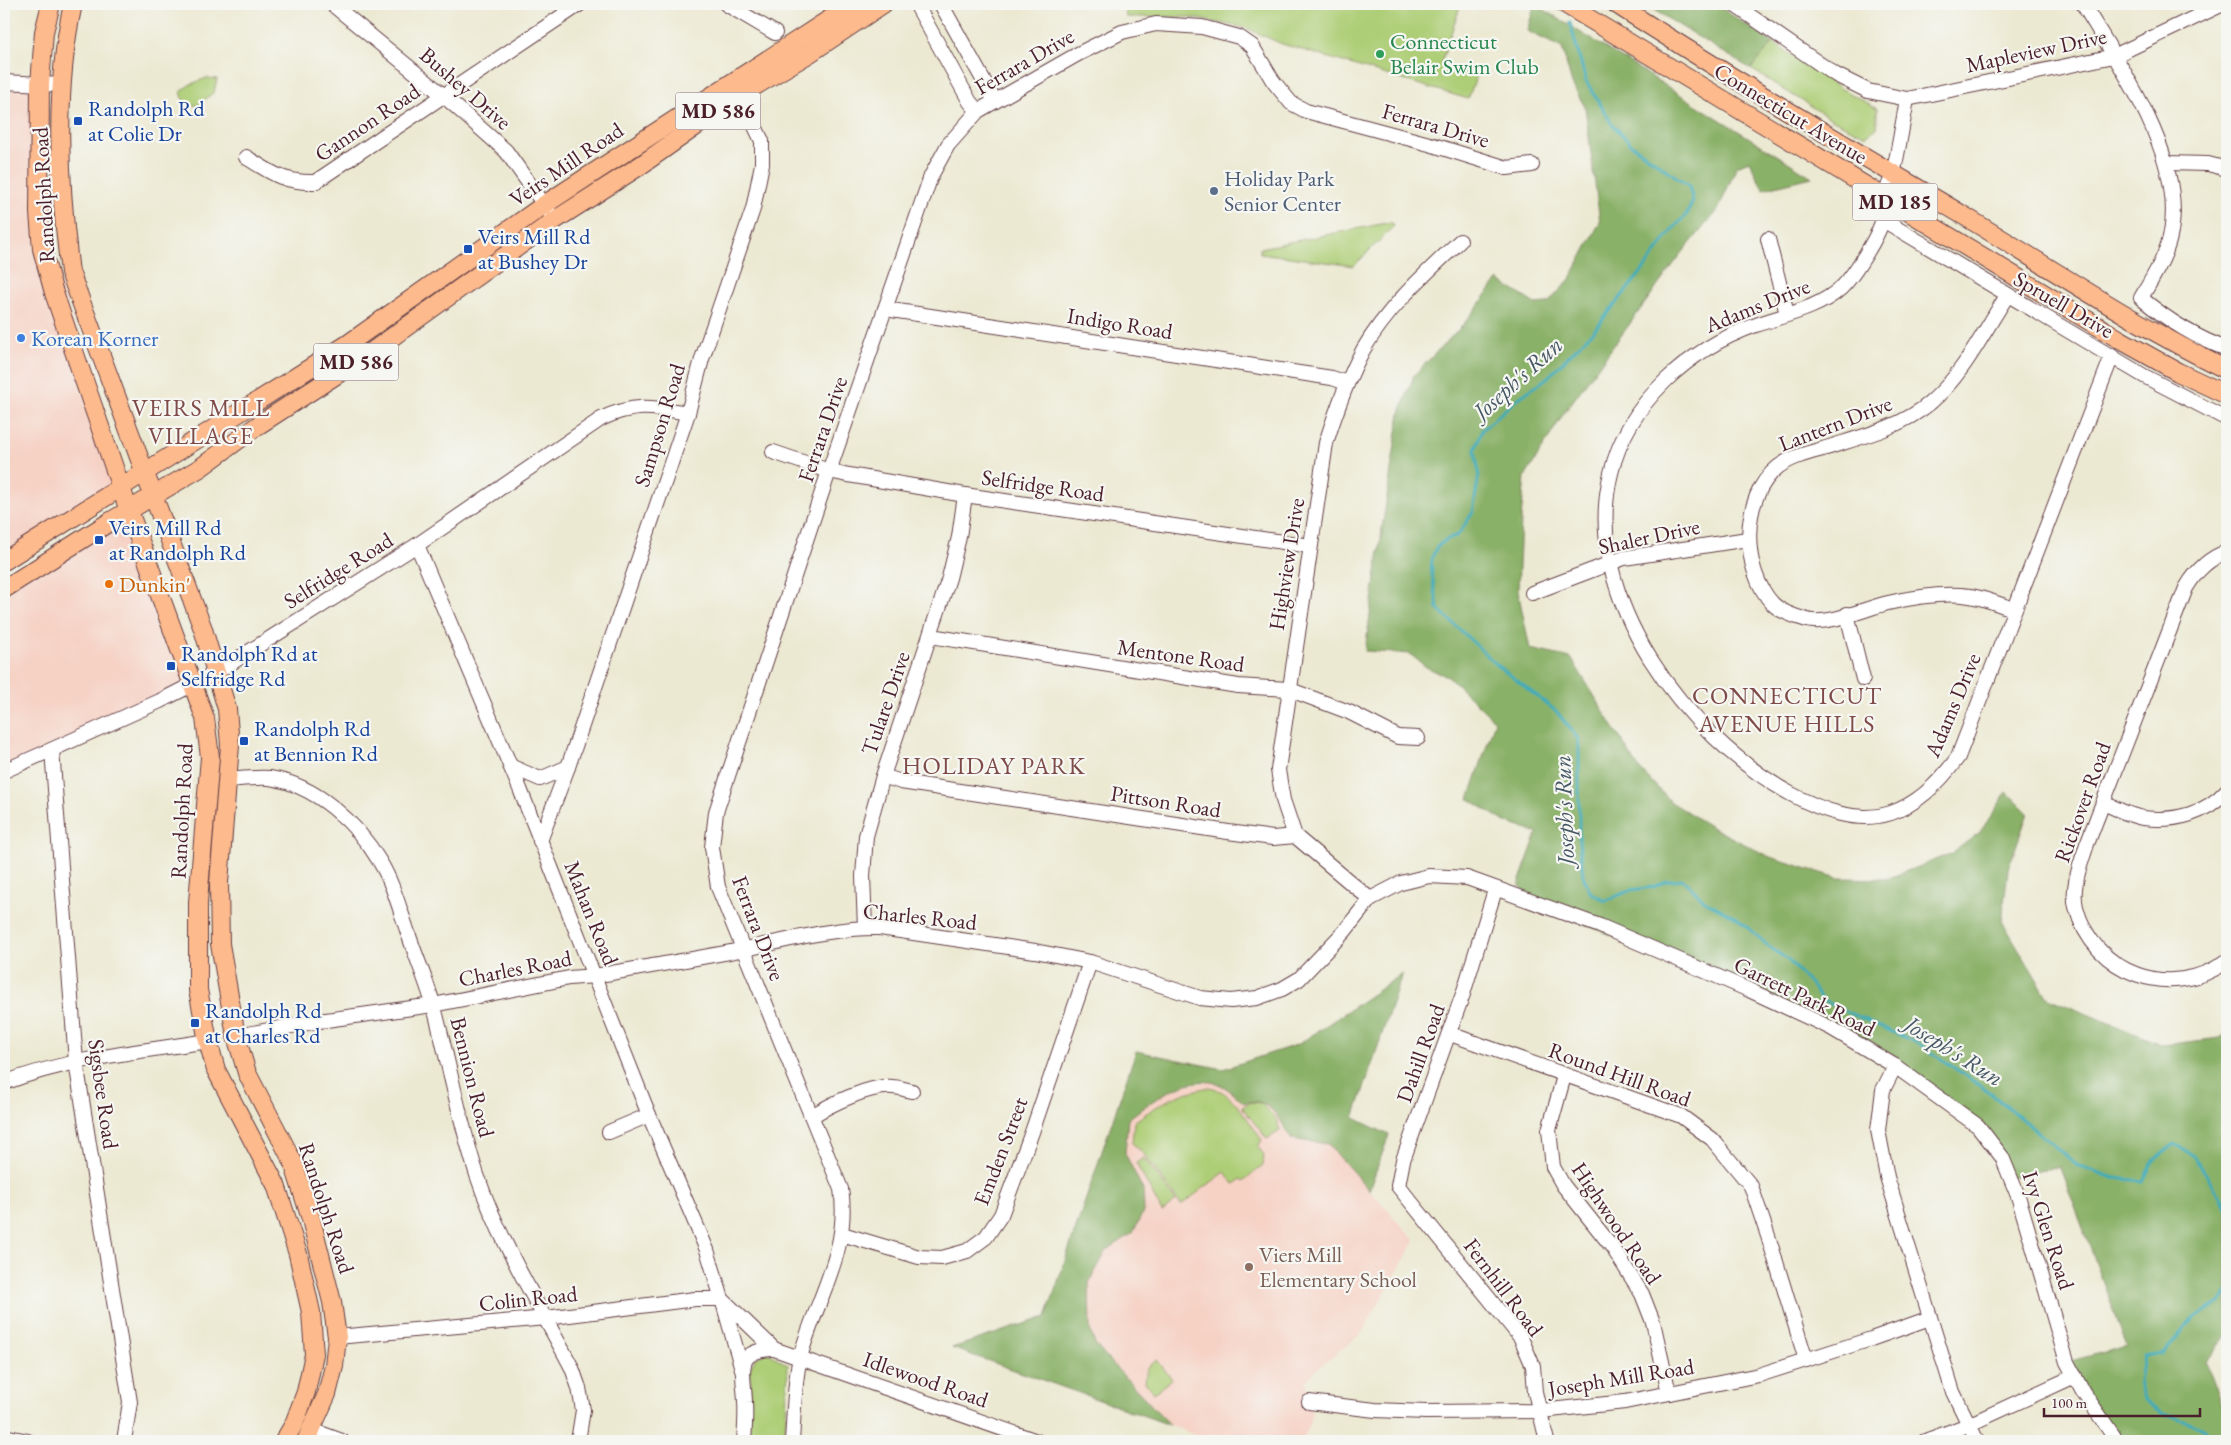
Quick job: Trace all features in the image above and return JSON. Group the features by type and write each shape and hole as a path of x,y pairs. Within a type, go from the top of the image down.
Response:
{"main road":[{"name":"Randolph Road","path":"51,4 44,32 40,84 39,214 42,249 54,294 121,488 205,718 210,757 198,911 198,990 216,1070 244,1119 276,1185 298,1254 311,1312 314,1354 306,1392 294,1424 284,1441"},
{"name":"Randolph Road","path":"74,4 61,85 63,218 70,272 217,672 227,709 230,745 219,883 220,944 236,1036 247,1073 295,1170 311,1219 332,1302 337,1337 334,1366 327,1394 309,1435"},
{"name":"Veirs Mill Road","path":"4,560 348,344 544,205 853,4"},
{"name":"Veirs Mill Road","path":"4,589 129,510 200,468 257,426 331,379 554,220 640,165 740,95 810,54 883,4"},
{"name":"Connecticut Avenue","path":"1565,4 2119,339 2178,372 2227,395"},
{"name":"Connecticut Avenue","path":"1616,4 2172,343 2227,370"}],"street":[{"name":"Bushey Drive","path":"332,4 444,96 506,152 554,220"},
{"name":"Gannon Road","path":"246,157 277,177 296,183 315,182 580,4"},
{"path":"726,4 775,33"},
{"path":"916,4 970,102 978,111"},
{"path":"941,4 995,101"},
{"path":"1733,4 1836,75 1868,91 1908,99"},
{"path":"2083,4 2146,114 2166,163 2173,204 2171,232 2162,260 2141,298 2158,312 2210,343 2227,349"},
{"name":"Mapleview Drive","path":"1908,99 2114,56 2223,4"},
{"name":"Ferrara Drive","path":"800,1358 840,1247 844,1207 841,1189 718,886 712,847 716,812 829,471 931,176 948,145 978,111 995,101 1078,54 1122,32 1156,24 1202,27 1240,37 1252,46 1280,90 1291,103 1306,111 1433,145 1507,168 1532,165"},
{"path":"4,82 61,85"},
{"name":"Sampson Road","path":"540,841 568,766 688,413 702,358 753,209 762,164 762,141 740,95"},
{"name":"Adams Drive","path":"1908,99 1893,174 1885,196 1883,220 1869,249 1843,287 1822,303 1738,332 1709,347 1682,365 1639,409 1627,430 1611,473 1605,522 1610,563 1625,608 1647,653 1672,692 1700,723 1741,761 1775,785 1828,811 1849,816 1875,816 1893,812 1930,792 1958,757 2112,356"},
{"path":"2166,163 2208,164 2227,169"},
{"name":"Spruell Drive","path":"1883,220 2007,296 2144,376 2227,420"},
{"path":"1768,239 1787,314"},
{"name":"Highview Drive","path":"1295,836 1283,800 1278,770 1288,689 1326,443 1347,383 1364,350 1413,285 1460,241"},
{"name":"Lantern Drive","path":"2007,296 1961,370 1945,390 1930,404 1909,418 1877,432 1793,458 1777,468 1761,487 1751,512 1748,539 1759,584 1774,605 1790,614 1810,621 1827,620 1888,603 1939,594 1971,596 2014,609"},
{"name":"Indigo Road","path":"885,309 1332,378 1347,383"},
{"name":"Selfridge Road","path":"4,771 160,701 217,672 417,545 601,419 619,410 648,406 688,413"},
{"name":"Selfridge Road","path":"773,452 829,471 965,495 1310,546"},
{"name":"Tulare Drive","path":"865,928 864,876 866,836 883,776 931,636 959,537 965,495"},
{"name":"Shaler Drive","path":"1532,593 1624,558 1748,539"},
{"name":"Mahan Road","path":"417,545 510,766 650,1115 707,1250 742,1369 746,1422 744,1441"},
{"name":"Rickover Road","path":"2227,552 2217,555 2196,571 2186,588 2087,844 2074,888 2076,906 2085,931 2097,948 2126,969 2156,981 2175,982 2211,972 2227,961"},
{"path":"1847,614 1864,679"},
{"name":"Mentone Road","path":"931,636 1238,686 1288,689 1350,712 1398,737 1418,738"},
{"name":"Sigsbee Road","path":"52,750 76,1062 130,1402 124,1441"},
{"path":"510,766 540,779 568,766"},
{"name":"Pittson Road","path":"883,776 900,782 1228,832 1273,838 1295,836"},
{"name":"Bennion Road","path":"228,780 269,778 285,782 320,798 335,808 355,826 381,863 433,1006 461,1123 478,1177 498,1230 572,1368 579,1388 583,1410 578,1441"},
{"path":"2103,803 2141,818 2168,819 2194,814 2210,805 2227,790"},
{"path":"1295,836 1370,899"},
{"name":"Charles Road","path":"236,1036 319,1021 433,1006 570,978 594,976 744,949 809,935 865,928 880,928 1016,948 1090,962 1200,998 1231,1001 1257,998 1282,989 1299,979 1344,932 1370,899 1401,882 1429,876 1448,875 1467,878 1495,890"},
{"name":"Dahill Road","path":"1427,1222 1398,1186 1403,1160 1450,1034 1495,890"},
{"name":"Garrett Park Road","path":"1495,890 1600,926 1749,990 1831,1028 1895,1066"},
{"name":"Emden Street","path":"842,1234 919,1257 942,1258 967,1251 986,1237 1001,1215 1032,1132 1090,962"},
{"name":"Round Hill Road","path":"1450,1034 1681,1116 1712,1138 1751,1186 1806,1360"},
{"path":"4,1083 36,1071 76,1062 208,1041"},
{"path":"1895,1066 1883,1090 1878,1130 1887,1177 1953,1392 1977,1441"},
{"name":"Ivy Glen Road","path":"1895,1066 1978,1126 2002,1157 2018,1196 2067,1362 2083,1392 2118,1441"},
{"name":"Highwood Road","path":"1564,1076 1548,1130 1553,1167 1563,1185 1613,1248 1642,1294 1653,1322 1669,1393"},
{"path":"812,1116 826,1108 876,1088 893,1087 912,1091"},
{"path":"609,1132 650,1115"},
{"name":"Fernhill Road","path":"1427,1222 1521,1338 1533,1366 1535,1392 1547,1441"},
{"name":"Colin Road","path":"337,1337 546,1318 695,1299 722,1299"},
{"name":"Mahan Road","path":"722,1299 774,1349 800,1358"},
{"name":"Joseph Mill Road","path":"1309,1402 1375,1410 1541,1411 1625,1402 1758,1375 1930,1318"},
{"path":"742,1369 748,1357 758,1349 774,1349"},
{"path":"792,1441 800,1358"},
{"name":"Idlewood Road","path":"800,1358 931,1402 1037,1441"},
{"path":"1925,1441 1968,1425 2075,1376"},
{"path":"309,1435 342,1441"},
{"path":"4,1436 28,1441"}],"shaded area":[{"path":"4,82 40,84 39,213 121,487 4,560"},
{"path":"129,511 193,684 4,771 4,589"},
{"name":"Viers Mill Elementary School","path":"1211,1082 1228,1089 1243,1103 1251,1100 1262,1101 1279,1117 1291,1139 1328,1143 1415,1241 1361,1334 1318,1368 1306,1381 1313,1413 1303,1441 1211,1441 1170,1425 1104,1355 1095,1344 1090,1329 1089,1283 1107,1250 1133,1233 1143,1190 1125,1153 1128,1119 1163,1094 1186,1085"}],"green space":[{"name":"Connecticut Belair Swim Club","path":"1124,4 1461,4 1441,63 1478,72 1468,99 1282,44 1246,28 1187,17 1126,17"},
{"path":"1535,4 1812,177 1763,189 1749,161 1737,166 1719,208 1679,257 1564,413 1525,477 1518,591 1530,649 1571,658 1638,767 1671,802 1713,828 1770,857 1838,878 1886,879 1951,854 1980,832 2007,792 2028,813 2008,869 2002,921 2048,998 2163,1045 2220,1038 2227,1033 2227,1336 2206,1362 2227,1418 2227,1441 2117,1441 2067,1362 2127,1346 2060,1167 2010,1177 1978,1126 1831,1028 1527,900 1519,883 1537,833 1505,822 1469,799 1495,721 1450,678 1426,667 1410,654 1365,651 1400,413 1414,375 1463,325 1498,280 1535,304 1548,303 1570,279 1600,222 1585,107 1572,84 1562,48 1527,31"},
{"path":"1644,4 1715,4 1773,43 1751,69"},
{"path":"1773,43 1840,88 1877,108 1877,128 1866,136 1831,119 1751,69"},
{"path":"206,78 217,79 214,92 197,106 184,102 181,92 189,85"},
{"path":"1391,222 1394,226 1354,266 1260,253 1260,248"},
{"path":"1402,974 1354,1118 1389,1135 1369,1190 1328,1144 1291,1139 1278,1117 1267,1106 1252,1101 1244,1103 1229,1090 1216,1083 1199,1082 1177,1087 1128,1119 1125,1153 1143,1190 1144,1210 1133,1233 1107,1250 1089,1283 1090,1329 1095,1344 1104,1355 1170,1425 952,1348 1046,1317 1136,1051 1223,1069 1299,1044"},
{"path":"1210,1087 1226,1095 1246,1116 1262,1140 1258,1147 1264,1155 1263,1166 1243,1181 1241,1179 1234,1184 1225,1172 1181,1205 1143,1153 1132,1143 1134,1122 1169,1100"},
{"path":"1251,1102 1261,1103 1276,1118 1280,1131 1267,1139 1242,1107"},
{"path":"1144,1158 1176,1201 1162,1212 1136,1163"},
{"path":"767,1352 788,1365 785,1441 749,1441 751,1382 749,1371 755,1359"},
{"path":"1157,1360 1172,1379 1154,1393 1145,1382 1147,1368"}],"waterway":[{"name":"Joseph's Run","path":"1570,23 1586,81 1612,124 1632,145 1689,186 1693,201 1687,214 1672,230 1644,269 1595,329 1547,378 1516,400 1482,430 1475,450 1479,473 1473,512 1458,535 1445,540 1437,547 1433,556 1432,576 1438,609 1496,664 1557,712 1579,740 1579,841 1583,875 1590,892 1605,901 1631,890 1654,887 1666,881 1682,879 1705,901 1737,918 1766,944 1789,961 1822,1000 1921,1045 1989,1092 2077,1165 2114,1178 2143,1181 2153,1161 2175,1144 2194,1156 2221,1197 2227,1210"},
{"name":"Joseph's Run","path":"2210,1441 2205,1428 2163,1413 2144,1399 2139,1380 2143,1357 2162,1354 2194,1318 2220,1303 2227,1292"}],"place":[{"name":"Connecticut Belair Swim Club","path":"1380,54"},
{"name":"Randolph Rd at Colie Dr","path":"78,121"},
{"name":"Holiday Park Senior Center","path":"1214,191"},
{"name":"Veirs Mill Rd at Bushey Dr","path":"468,249"},
{"name":"Korean Korner","path":"21,338"},
{"name":"Veirs Mill Rd at Randolph Rd","path":"99,540"},
{"name":"Dunkin'","path":"109,584"},
{"name":"Randolph Rd at Selfridge Rd","path":"171,666"},
{"name":"Randolph Rd at Bennion Rd","path":"244,741"},
{"name":"Randolph Rd at Charles Rd","path":"195,1023"},
{"name":"Viers Mill Elementary School","path":"1249,1267"}],"district":[{"name":"VEIRS MILL VILLAGE","path":"201,422"},
{"name":"CONNECTICUT AVENUE HILLS","path":"1787,710"},
{"name":"HOLIDAY PARK","path":"994,766"}]}
